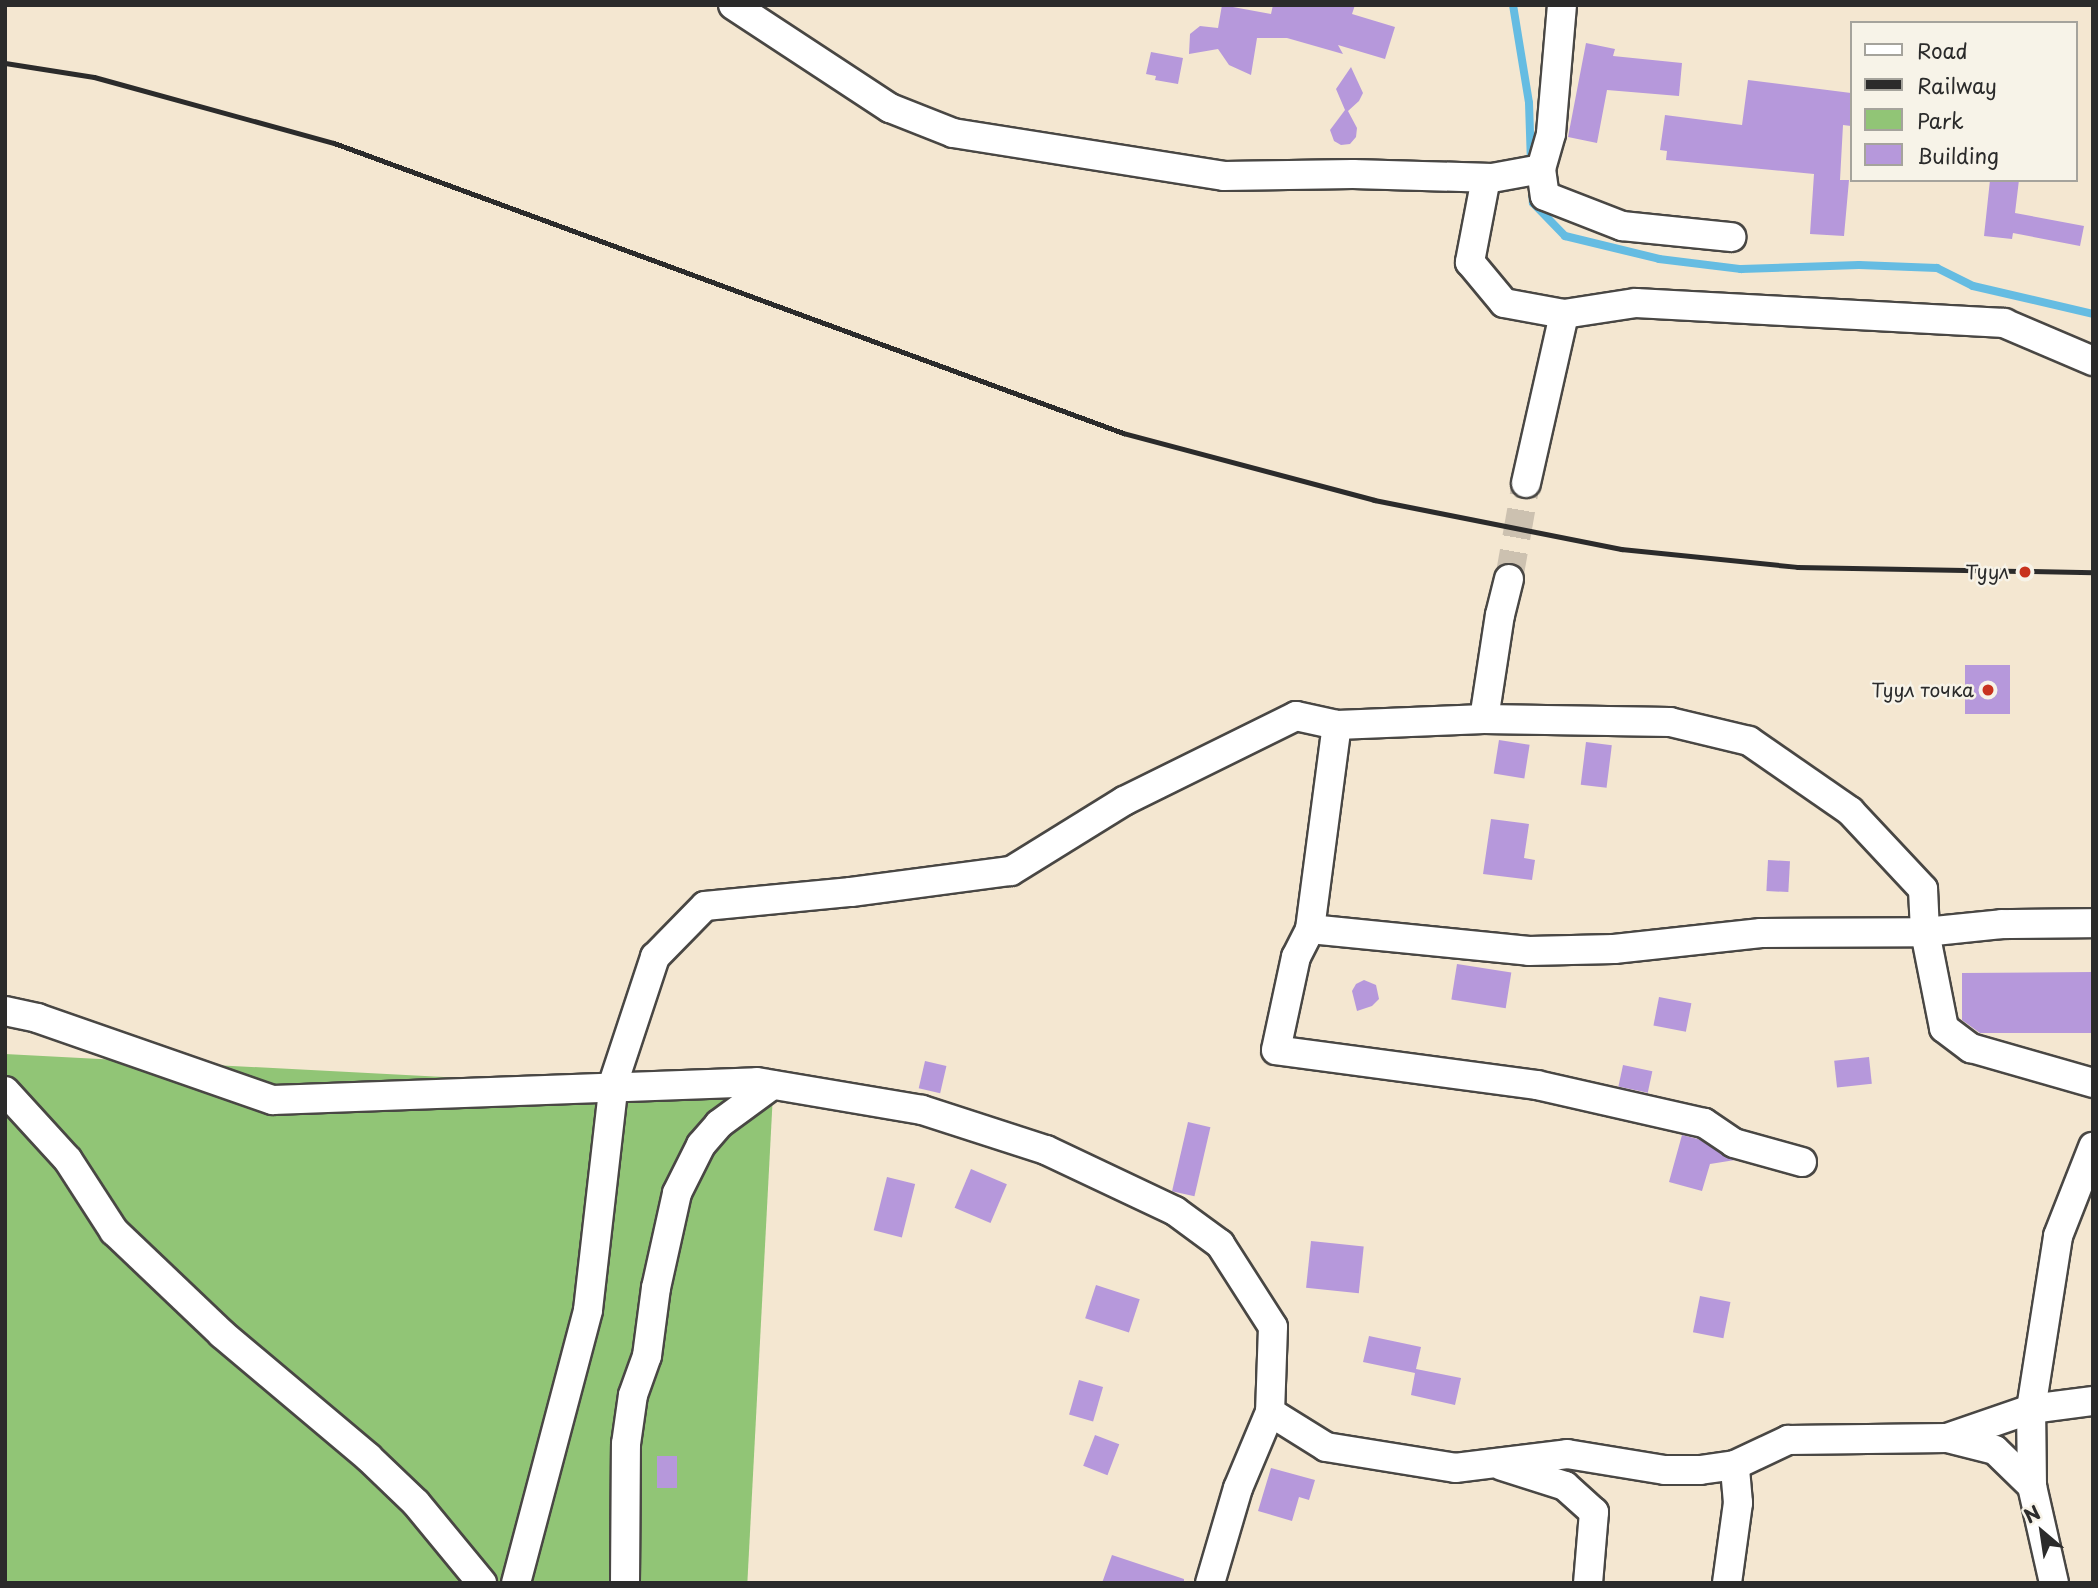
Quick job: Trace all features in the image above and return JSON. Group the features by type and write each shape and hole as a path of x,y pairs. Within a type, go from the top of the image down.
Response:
{"street":[{"path":"733,5 890,107 953,133 1224,176 1353,174 1486,178 1533,171"},
{"path":"1533,171 1551,134 1562,5"},
{"path":"1533,171 1545,196 1622,226 1731,237"},
{"path":"1486,178 1470,262 1504,303 1564,314 1636,303 2004,323 2093,361"},
{"path":"1525,483 1564,314"},
{"path":"1485,719 1500,615 1510,579"},
{"path":"516,1583 588,1310 613,1088 655,957 705,906 851,892 1011,871 1125,801 1296,716 1337,725 1485,719 1670,722 1749,741 1850,811 1923,889 1925,932 1944,1028 1971,1048 2093,1083"},
{"path":"1337,725 1310,929 1296,957 1276,1051 1537,1086 1704,1123 1734,1143 1802,1163"},
{"path":"1310,929 1529,951 1614,949 1761,933 1925,932 2002,924 2093,923"},
{"path":"5,1011 37,1018 272,1100 757,1083 922,1110 1046,1150 1175,1211 1220,1244 1273,1327 1270,1412 1238,1488 1210,1583"},
{"path":"625,1583 626,1444 633,1395 647,1356 656,1288 677,1194 701,1145 719,1124 772,1085"},
{"path":"5,1091 68,1160 114,1231 212,1325 368,1457 416,1503 482,1583"},
{"path":"2054,1583 2032,1486 2031,1409 2058,1236 2093,1147"},
{"path":"1947,1438 2031,1409 2093,1401"},
{"path":"1270,1412 1326,1447 1455,1468 1567,1454 1665,1470 1700,1470 1735,1465 1788,1440 1947,1438 1995,1450 2032,1486"},
{"path":"1493,1463 1565,1486 1594,1512 1588,1583"},
{"path":"1727,1583 1738,1503 1735,1465"}],"green space":[{"path":"5,1054 773,1094 747,1583 5,1583"}],"building":[{"path":"1222,5 1271,14 1273,5 1355,5 1352,14 1395,27 1385,59 1338,45 1343,54 1287,38 1257,38 1251,75 1229,65 1218,49 1189,54 1190,34 1200,26 1218,28"},
{"path":"1586,43 1615,49 1613,56 1682,63 1679,96 1607,90 1597,143 1568,137"},
{"path":"1151,52 1183,58 1178,84 1155,80 1156,76 1146,74"},
{"path":"1351,67 1363,93 1348,111 1357,128 1356,137 1350,144 1341,145 1334,141 1330,130 1345,110 1336,89"},
{"path":"1748,80 1850,93 1850,126 1843,125 1840,180 1849,180 1844,236 1810,234 1814,174 1666,160 1667,151 1660,150 1665,115 1742,125"},
{"path":"1990,182 2019,182 2015,213 2084,226 2080,246 2013,233 2012,239 1984,236"},
{"name":"Туул точка","path":"1965,665 2010,665 2010,714 1965,714"},
{"path":"1499,740 1530,745 1524,778 1494,774"},
{"path":"1586,742 1612,745 1607,788 1581,785"},
{"path":"1491,819 1529,824 1524,858 1535,860 1532,880 1483,874"},
{"path":"1768,860 1790,861 1788,892 1766,891"},
{"path":"1457,964 1511,973 1506,1008 1451,1000"},
{"path":"2093,972 2093,1033 1980,1033 1962,1020 1962,973"},
{"path":"1364,980 1376,985 1379,999 1372,1006 1357,1011 1352,991 1356,984"},
{"path":"1659,997 1691,1003 1686,1032 1653,1025"},
{"path":"1869,1057 1872,1084 1837,1088 1834,1061"},
{"path":"925,1061 946,1066 940,1093 919,1088"},
{"path":"1623,1065 1652,1071 1648,1093 1618,1087"},
{"path":"1188,1122 1210,1127 1194,1196 1172,1191"},
{"path":"1682,1135 1698,1139 1735,1160 1710,1164 1702,1191 1669,1182"},
{"path":"971,1169 1007,1184 990,1223 955,1208"},
{"path":"887,1177 915,1184 902,1237 874,1230"},
{"path":"1311,1241 1364,1247 1359,1293 1306,1288"},
{"path":"1096,1285 1140,1299 1129,1333 1085,1318"},
{"path":"1700,1296 1730,1302 1723,1338 1693,1332"},
{"path":"1369,1336 1421,1347 1416,1369 1461,1378 1455,1405 1411,1395 1415,1373 1363,1362"},
{"path":"1079,1380 1103,1387 1093,1421 1069,1415"},
{"path":"1095,1435 1119,1444 1107,1475 1083,1466"},
{"path":"657,1456 677,1456 677,1488 657,1488"},
{"path":"1271,1468 1315,1480 1309,1500 1299,1497 1292,1521 1258,1511"},
{"path":"1112,1555 1184,1579 1184,1583 1102,1583"}],"waterway":[{"path":"1513,5 1529,103 1531,162"},
{"path":"1532,192 1533,203 1565,236 1659,259 1741,269 1859,265 1937,268 1973,286 2093,314"}],"tunnel":[{"path":"1509,579 1526,483"}],"railway":[{"path":"5,63 94,77 334,143 1123,433 1374,500 1621,549 1797,567 2093,572"}],"place":[{"name":"Туул","path":"2025,572"},
{"name":"Туул точка","path":"1988,690"}]}
